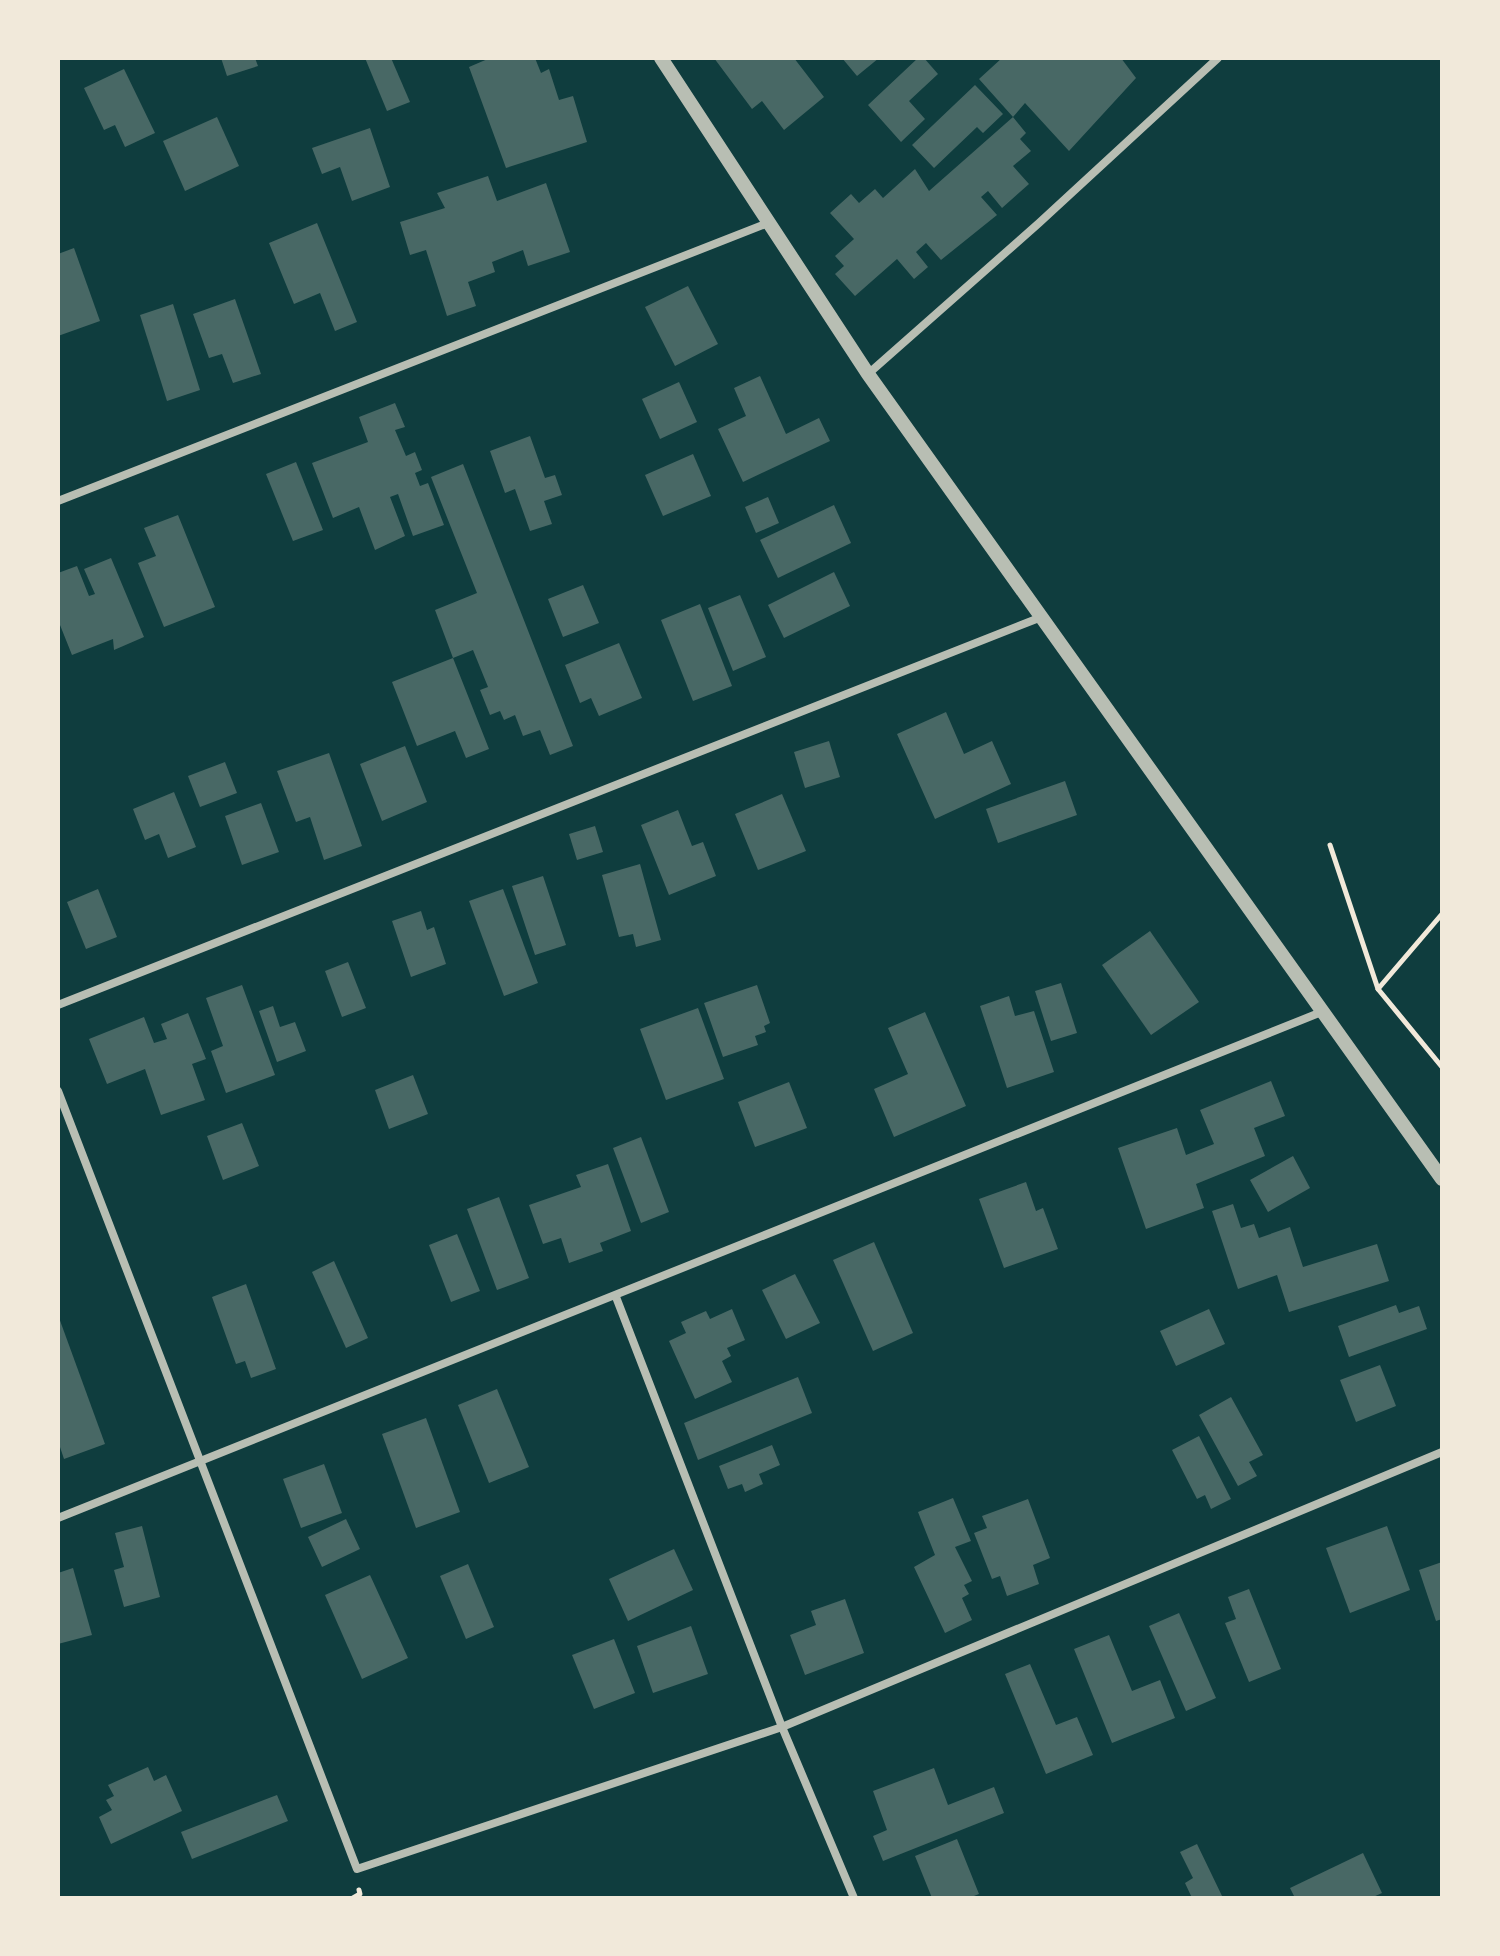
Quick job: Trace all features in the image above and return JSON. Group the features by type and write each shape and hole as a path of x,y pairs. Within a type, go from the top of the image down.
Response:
{"street":[{"path":"661,58 868,374 1039,618 1325,1010 1442,1179"},
{"path":"868,374 1039,223 1218,58"},
{"path":"58,501 768,223"},
{"path":"58,1005 1039,618"},
{"path":"58,1518 616,1297 1325,1010"},
{"path":"58,1091 357,1869 782,1727 1442,1452"},
{"path":"616,1297 782,1727 854,1898"}],"path":[{"path":"1330,845 1378,989 1442,1067"},
{"path":"1378,989 1442,914"}],"building":[{"path":"221,58 255,58 258,66 227,76"},
{"path":"365,58 391,58 410,102 387,111"},
{"path":"490,58 535,58 541,73 549,69 559,100 573,96 587,142 506,168 469,67"},
{"path":"714,58 794,58 824,97 784,130 762,101 752,109"},
{"path":"842,58 879,58 857,76"},
{"path":"918,58 924,58 938,74 909,101 925,119 901,142 868,105"},
{"path":"1002,58 1121,58 1136,78 1069,151 1025,103 1013,117 979,79"},
{"path":"124,69 155,133 125,147 115,125 104,130 84,88"},
{"path":"975,85 1003,114 983,133 977,127 934,168 912,145"},
{"path":"217,117 239,166 185,191 163,141"},
{"path":"1013,117 1026,133 1020,139 1031,151 1013,166 1029,184 1002,208 988,191 981,197 997,215 941,260 926,243 916,252 928,267 914,279 897,259 855,296 835,274 844,266 835,256 854,239 830,213 851,194 859,203 875,189 883,198 915,169 929,191"},
{"path":"370,128 390,187 352,201 340,167 322,174 312,148"},
{"path":"488,176 497,201 546,183 570,252 528,266 523,250 492,262 495,272 468,282 476,306 447,316 426,250 410,255 400,222 445,208 437,193"},
{"path":"317,223 357,322 335,331 320,293 294,304 269,243"},
{"path":"74,248 100,321 58,336 58,254"},
{"path":"688,286 718,344 675,366 645,307"},
{"path":"235,299 261,374 233,383 222,354 209,358 193,314"},
{"path":"173,304 200,390 167,401 140,315"},
{"path":"760,376 786,434 819,418 830,441 743,482 718,429 746,416 734,388"},
{"path":"679,382 697,422 660,439 642,399"},
{"path":"395,403 405,427 395,430 406,456 415,452 422,470 415,473 420,486 428,483 444,525 413,536 398,494 390,497 405,536 375,550 359,507 333,518 312,463 368,442 359,417"},
{"path":"530,436 545,478 555,475 562,495 544,501 552,524 530,531 515,489 505,493 490,451"},
{"path":"693,454 711,496 663,516 645,475"},
{"path":"296,462 323,530 293,541 266,474"},
{"path":"463,464 573,746 550,755 540,730 523,736 515,715 504,720 500,711 490,715 480,690 488,687 473,650 453,658 435,610 477,593 431,477"},
{"path":"768,497 779,523 756,533 745,507"},
{"path":"834,505 851,543 778,578 760,540"},
{"path":"178,515 215,607 164,627 138,563 156,556 144,528"},
{"path":"111,558 144,637 114,650 113,639 72,655 58,620 58,573 77,566 89,596 95,594 84,569"},
{"path":"834,572 850,606 784,638 768,605"},
{"path":"583,585 599,623 563,637 548,599"},
{"path":"740,595 766,657 733,671 708,608"},
{"path":"700,604 732,686 693,701 661,620"},
{"path":"619,643 642,698 599,716 591,698 580,703 565,665"},
{"path":"453,658 489,749 466,758 455,731 417,746 392,682"},
{"path":"946,712 964,754 992,741 1011,784 935,819 897,734"},
{"path":"829,741 840,777 805,788 794,752"},
{"path":"405,746 427,802 382,821 360,764"},
{"path":"329,753 362,846 324,860 310,817 296,822 277,771"},
{"path":"225,762 237,793 200,807 188,776"},
{"path":"1065,781 1077,815 998,843 986,809"},
{"path":"174,792 196,847 168,858 159,834 145,840 133,809"},
{"path":"782,794 806,851 758,870 735,814"},
{"path":"261,803 279,852 242,865 225,816"},
{"path":"678,810 692,846 703,842 716,876 669,895 641,825"},
{"path":"595,826 603,852 577,860 569,834"},
{"path":"640,864 661,940 636,947 633,934 619,937 602,875"},
{"path":"543,876 566,945 535,955 512,886"},
{"path":"98,889 117,937 86,949 67,902"},
{"path":"503,889 538,983 504,996 469,901"},
{"path":"421,911 427,930 434,927 446,964 411,977 392,921"},
{"path":"1150,931 1199,1002 1151,1035 1102,965"},
{"path":"348,962 366,1008 342,1017 325,971"},
{"path":"1061,983 1077,1033 1051,1041 1035,991"},
{"path":"242,985 275,1075 226,1093 211,1051 223,1046 206,998"},
{"path":"757,985 770,1023 764,1026 766,1032 755,1036 758,1045 723,1057 704,1003"},
{"path":"1009,996 1015,1016 1034,1011 1054,1072 1007,1088 980,1006"},
{"path":"273,1006 280,1027 295,1022 306,1051 277,1062 259,1011"},
{"path":"698,1008 724,1079 666,1100 640,1029"},
{"path":"925,1012 966,1106 894,1137 874,1089 908,1074 888,1028"},
{"path":"188,1013 206,1059 192,1064 205,1100 161,1115 145,1069 107,1084 89,1039 144,1017 154,1043 167,1039 161,1024"},
{"path":"413,1075 428,1114 389,1129 375,1090"},
{"path":"1271,1081 1285,1116 1254,1128 1265,1156 1196,1184 1204,1208 1146,1229 1118,1148 1177,1128 1186,1155 1214,1144 1200,1110"},
{"path":"789,1082 807,1128 755,1147 738,1102"},
{"path":"242,1123 259,1166 223,1180 207,1136"},
{"path":"641,1137 669,1212 641,1223 613,1148"},
{"path":"1293,1156 1310,1188 1268,1212 1250,1180"},
{"path":"608,1164 631,1231 600,1243 603,1251 569,1263 561,1238 543,1244 529,1205 581,1187 576,1175"},
{"path":"1026,1182 1036,1211 1043,1208 1058,1249 1004,1268 979,1199"},
{"path":"499,1197 529,1278 497,1290 467,1209"},
{"path":"1233,1204 1241,1228 1254,1224 1259,1238 1290,1227 1303,1267 1377,1244 1389,1281 1289,1312 1277,1275 1238,1289 1212,1211"},
{"path":"457,1234 480,1291 451,1302 429,1245"},
{"path":"874,1242 913,1333 873,1351 833,1260"},
{"path":"334,1261 368,1338 346,1348 312,1272"},
{"path":"795,1274 820,1323 786,1339 762,1290"},
{"path":"246,1284 276,1369 251,1378 245,1361 236,1364 212,1297"},
{"path":"1396,1305 1399,1313 1419,1306 1427,1329 1349,1357 1338,1326"},
{"path":"732,1309 745,1340 727,1348 731,1356 722,1361 732,1382 695,1399 669,1341 686,1333 681,1322 706,1311 710,1319"},
{"path":"1209,1309 1225,1344 1176,1366 1160,1331"},
{"path":"58,1315 105,1444 64,1459 58,1441"},
{"path":"1380,1365 1396,1406 1356,1422 1340,1380"},
{"path":"798,1377 812,1413 698,1460 684,1423"},
{"path":"497,1389 529,1467 489,1483 458,1405"},
{"path":"1231,1397 1263,1455 1249,1462 1257,1476 1238,1486 1199,1415"},
{"path":"426,1418 460,1512 416,1528 382,1434"},
{"path":"1199,1436 1231,1499 1211,1509 1205,1495 1197,1499 1172,1450"},
{"path":"772,1445 780,1465 759,1474 763,1484 745,1492 742,1484 728,1489 719,1466"},
{"path":"324,1464 342,1513 301,1528 283,1479"},
{"path":"953,1498 971,1541 955,1547 972,1581 964,1585 969,1594 962,1598 972,1620 945,1633 914,1567 935,1555 918,1512"},
{"path":"1028,1499 1050,1558 1033,1565 1039,1584 1007,1596 1000,1576 992,1579 974,1533 987,1528 982,1516"},
{"path":"346,1519 360,1549 322,1567 308,1537"},
{"path":"142,1526 160,1597 124,1607 114,1570 124,1567 115,1533"},
{"path":"1387,1526 1410,1590 1350,1613 1326,1548"},
{"path":"674,1549 693,1590 628,1621 609,1579"},
{"path":"1442,1562 1442,1619 1436,1621 1419,1570"},
{"path":"468,1564 494,1627 466,1639 440,1576"},
{"path":"73,1568 92,1635 58,1644 58,1573"},
{"path":"370,1575 408,1658 362,1679 325,1595"},
{"path":"1249,1589 1281,1669 1249,1682 1225,1623 1236,1619 1228,1597"},
{"path":"845,1599 864,1653 805,1675 790,1635 816,1625 811,1611"},
{"path":"1179,1613 1216,1698 1186,1711 1149,1626"},
{"path":"691,1626 708,1674 653,1693 637,1646"},
{"path":"1109,1635 1132,1691 1160,1680 1175,1718 1112,1743 1074,1649"},
{"path":"614,1639 635,1693 594,1709 572,1655"},
{"path":"1030,1664 1056,1725 1077,1717 1093,1755 1046,1774 1005,1674"},
{"path":"148,1767 154,1781 166,1775 182,1811 111,1844 99,1817 112,1810 106,1800 114,1796 108,1785"},
{"path":"934,1768 948,1805 994,1787 1004,1813 883,1861 873,1836 887,1830 873,1791"},
{"path":"277,1795 288,1821 192,1859 181,1832"},
{"path":"957,1839 979,1894 969,1898 932,1898 915,1856"},
{"path":"1197,1844 1223,1898 1192,1898 1185,1883 1193,1878 1180,1852"},
{"path":"1363,1853 1382,1893 1371,1898 1295,1898 1290,1888"}]}
